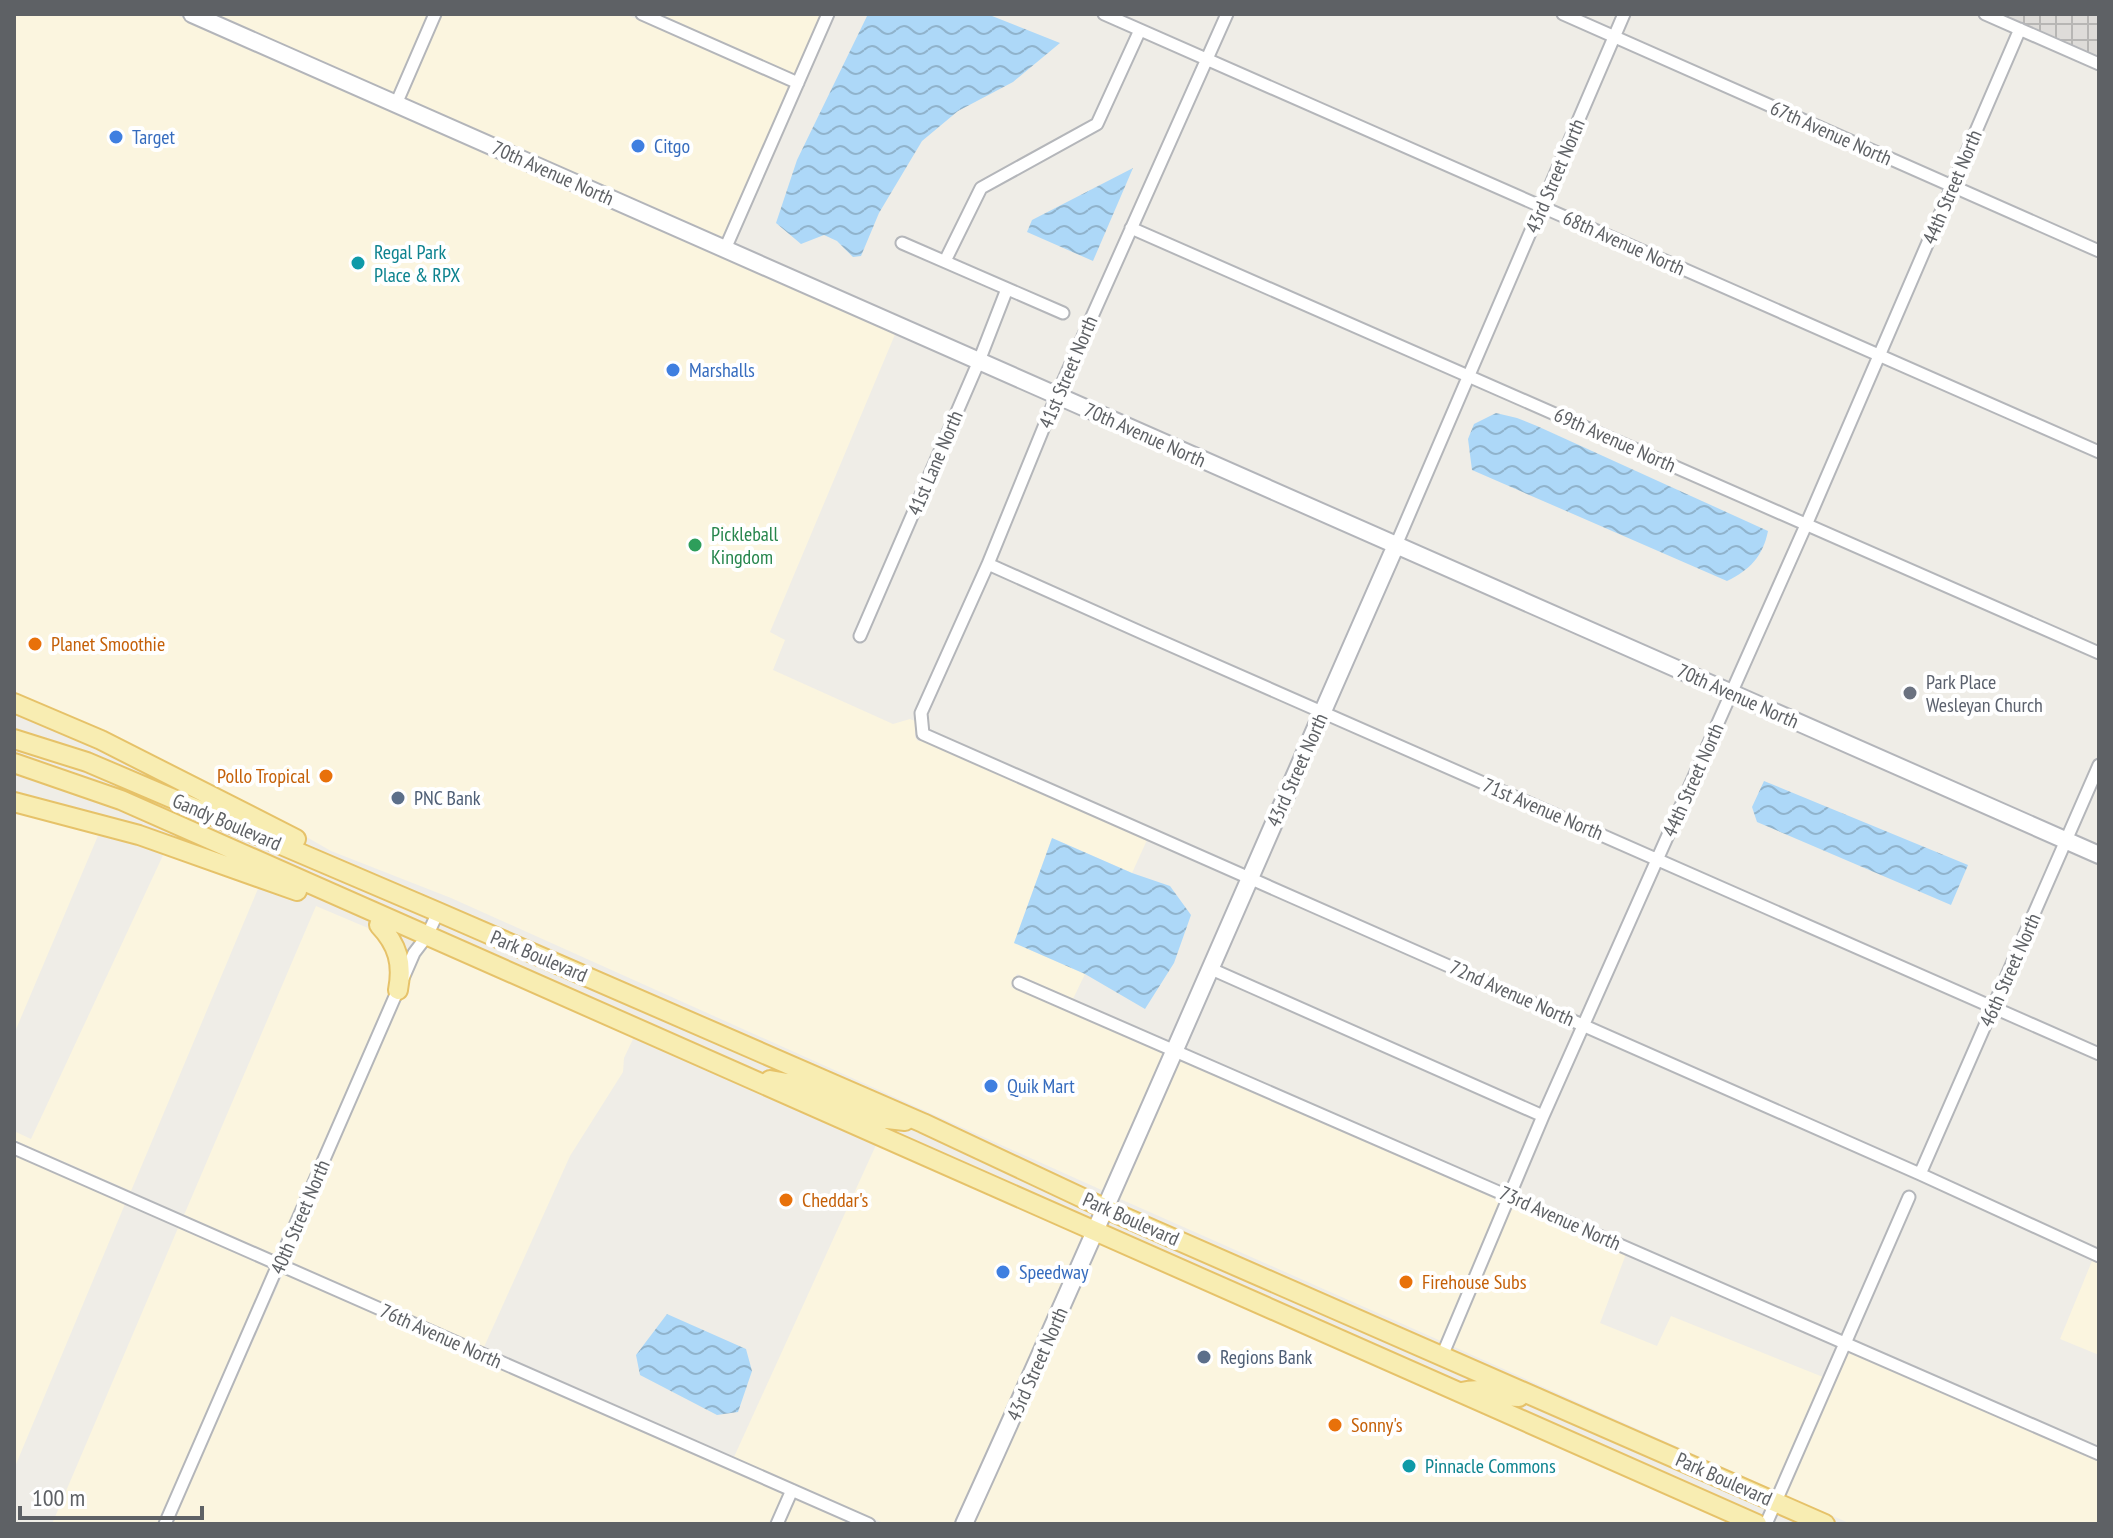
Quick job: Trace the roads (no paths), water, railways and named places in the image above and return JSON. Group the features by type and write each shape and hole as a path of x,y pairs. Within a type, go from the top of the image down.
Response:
{"main road":[{"path":"14,703 101,740 286,834 386,889"},
{"name":"Gandy Boulevard","path":"14,739 87,762 438,912"},
{"name":"Gandy Boulevard","path":"14,763 121,800 427,936"},
{"path":"14,802 199,854 302,892 403,935 427,936"},
{"name":"Park Boulevard","path":"438,912 923,1123 1106,1209 1825,1524"},
{"path":"379,925 399,957 398,990"},
{"name":"Park Boulevard","path":"427,936 1757,1524"},
{"path":"576,1002 614,1006 745,1064 766,1065 774,1058"},
{"path":"767,1086 770,1080 782,1080 869,1117 923,1123"},
{"path":"1373,1355 1388,1352 1422,1362 1433,1362 1442,1356"},
{"path":"1458,1392 1476,1388 1505,1397 1529,1394"}],"street":[{"name":"70th Avenue North","path":"192,14 2099,855"},
{"path":"396,104 435,14"},
{"path":"642,14 798,83"},
{"path":"725,249 828,14"},
{"name":"68th Avenue North","path":"1104,14 2099,452"},
{"name":"41st Street North","path":"923,734 921,713 988,564 1057,395 1227,14"},
{"name":"67th Avenue North","path":"1563,14 2099,251"},
{"name":"43rd Street North","path":"964,1524 1096,1233 1624,14"},
{"path":"1985,14 2099,64"},
{"name":"44th Street North","path":"1442,1356 1543,1116 1806,525 2020,29"},
{"path":"945,261 981,188 1097,124 1140,30"},
{"name":"69th Avenue North","path":"1131,228 2099,653"},
{"path":"902,243 1063,313"},
{"name":"41st Lane North","path":"860,636 1007,289"},
{"name":"71st Avenue North","path":"988,564 1321,714 2099,1054"},
{"name":"72nd Avenue North","path":"923,734 2099,1256"},
{"name":"46th Street North","path":"1920,1174 2099,765"},
{"name":"40th Street North","path":"165,1524 414,953 427,936 438,912"},
{"path":"1209,968 1543,1116"},
{"name":"73rd Avenue North","path":"1019,983 2099,1454"},
{"name":"76th Avenue North","path":"14,1148 869,1524"},
{"path":"1766,1524 1909,1197"},
{"path":"777,1524 792,1490"}],"water":[{"path":"868,14 987,14 1060,43 1013,82 958,111 922,141 879,213 861,256 853,257 837,241 824,235 801,244 776,223 797,160"},
{"path":"1133,168 1093,261 1027,232 1032,220"},
{"path":"1496,413 1537,426 1768,531 1763,548 1749,567 1727,581 1472,470 1468,439 1474,424"},
{"path":"1764,781 1968,865 1951,905 1757,822 1752,807"},
{"path":"1052,838 1170,886 1191,915 1174,963 1145,1009 1085,974 1014,943"},
{"path":"667,1314 746,1349 752,1371 738,1412 717,1415 640,1375 636,1355"}],"place":[{"name":"Target","path":"116,137"},
{"name":"Citgo","path":"638,146"},
{"name":"Regal Park Place & RPX","path":"358,263"},
{"name":"Marshalls","path":"673,370"},
{"name":"Pickleball Kingdom","path":"695,545"},
{"name":"Planet Smoothie","path":"35,644"},
{"name":"Park Place Wesleyan Church","path":"1910,693"},
{"name":"Pollo Tropical","path":"326,776"},
{"name":"PNC Bank","path":"398,798"},
{"name":"Quik Mart","path":"991,1086"},
{"name":"Cheddar's","path":"786,1200"},
{"name":"Speedway","path":"1003,1272"},
{"name":"Firehouse Subs","path":"1406,1282"},
{"name":"Regions Bank","path":"1204,1357"},
{"name":"Sonny's","path":"1335,1425"},
{"name":"Pinnacle Commons","path":"1409,1466"}]}
